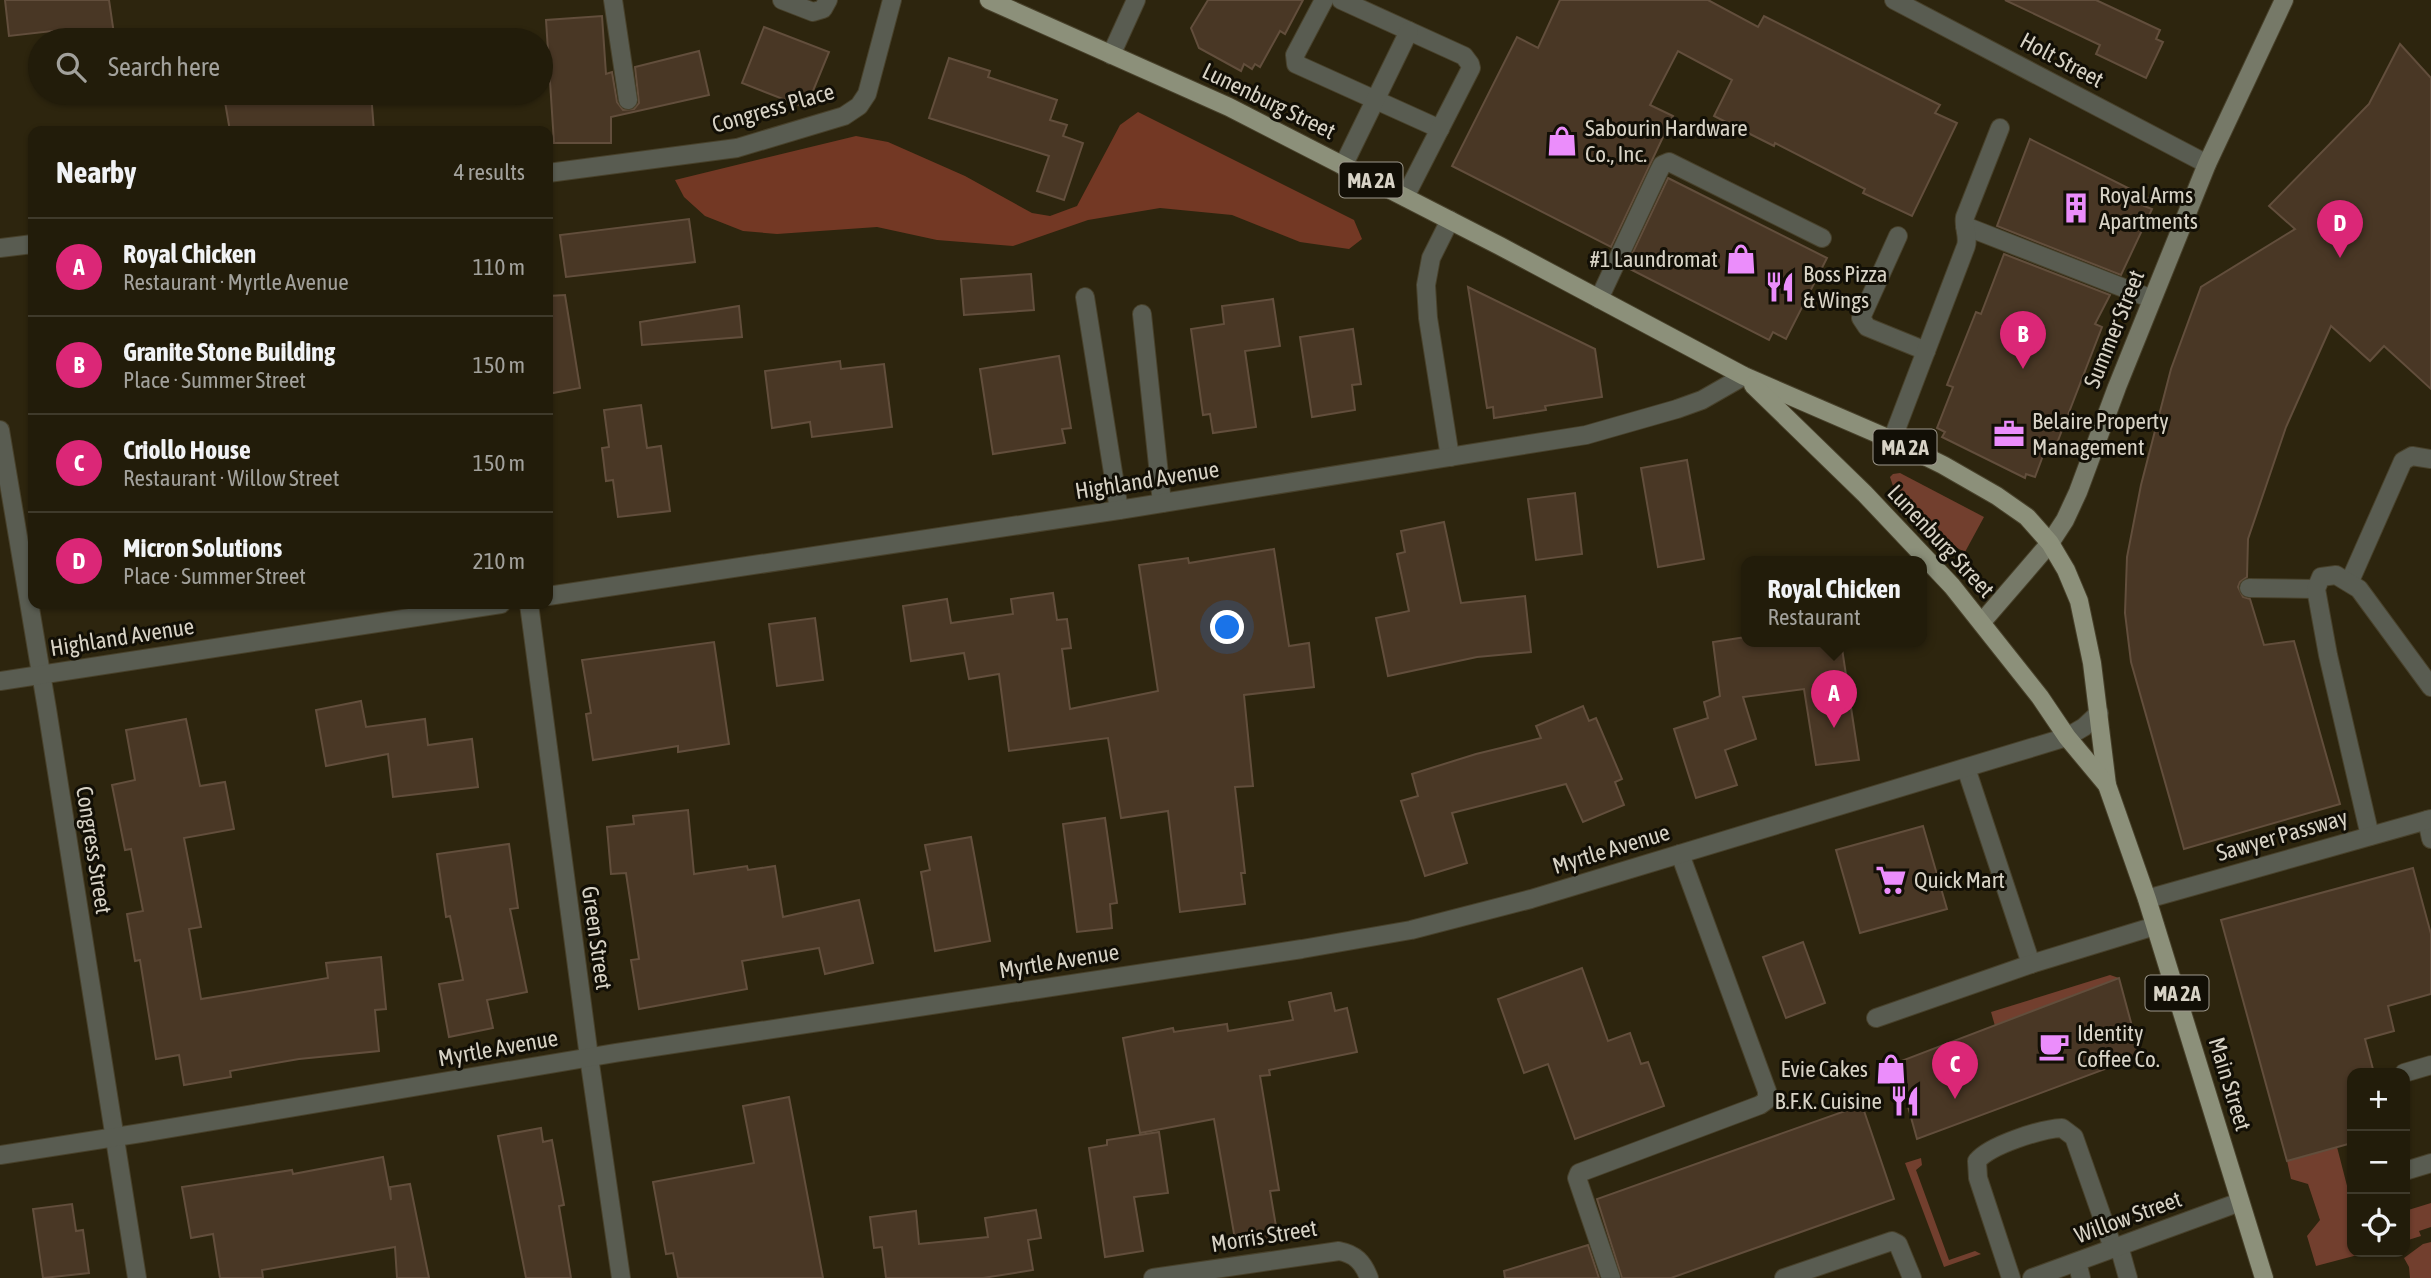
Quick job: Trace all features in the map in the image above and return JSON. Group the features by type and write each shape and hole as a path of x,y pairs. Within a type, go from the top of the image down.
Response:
{"main road":[{"name":"Lunenburg Street","path":"989,0 1229,107 1450,220 1744,376 1943,465 2027,517 2050,543"},
{"name":"Summer Street","path":"1982,622 2050,543 2078,492 2207,164 2284,0"},
{"name":"Lunenburg Street","path":"1744,376 1865,494 1924,556"},
{"name":"Main Street","path":"2050,543 2066,570 2079,601 2092,663 2107,785 2147,899 2264,1278"},
{"name":"Lunenburg Street","path":"1927,560 1982,622"},
{"name":"Main Street","path":"1982,622 2067,737 2107,785"}],"street":[{"path":"613,0 628,100"},
{"path":"782,0 813,12 822,9 828,0"},
{"name":"Congress Place","path":"553,172 737,148 844,116 859,106 867,94 892,0"},
{"path":"1111,55 1136,0"},
{"path":"1324,0 1294,60 1296,64 1440,129"},
{"path":"1341,0 1464,56 1470,64 1471,68 1405,197"},
{"name":"Holt Street","path":"1894,0 2207,164"},
{"path":"1343,166 1409,31"},
{"path":"1892,440 1966,246 1968,239 1965,216 2000,128"},
{"path":"1599,299 1662,165 1669,162 1822,238"},
{"path":"1450,220 1431,258 1426,285 1428,318 1450,457"},
{"path":"1965,226 2152,299"},
{"path":"1898,236 1861,318 1867,327 1926,351"},
{"path":"0,248 28,245"},
{"path":"1085,297 1119,510"},
{"path":"1142,314 1163,503"},
{"name":"Highland Avenue","path":"553,595 1119,510 1586,435 1690,405 1744,376"},
{"name":"Congress Street","path":"0,430 28,597"},
{"path":"2350,581 2403,461 2412,456 2431,458"},
{"path":"2370,836 2328,655 2316,589 2321,577 2336,575 2350,581 2359,589 2431,687"},
{"path":"2249,588 2316,589"},
{"name":"Congress Street","path":"30,609 137,1278"},
{"name":"Highland Avenue","path":"0,681 469,609"},
{"name":"Green Street","path":"530,609 621,1278"},
{"name":"Myrtle Avenue","path":"0,1155 589,1057 1302,949 1411,930 1531,899 2067,737 2084,727 2099,713"},
{"path":"1966,768 2031,964"},
{"path":"2429,820 2431,839"},
{"name":"Sawyer Passway","path":"2147,899 2429,820"},
{"path":"1611,1278 1577,1178 1579,1173 1760,1105 1767,1100 1767,1091 1680,854"},
{"path":"1875,1018 2031,964 2155,926"},
{"path":"2410,1071 2431,1065"},
{"path":"2011,1278 1978,1178 1977,1161 1982,1154 1991,1150 2045,1130 2062,1128 2074,1137 2128,1278"},
{"path":"2410,1169 2431,1163"},
{"name":"Willow Street","path":"2036,1277 2079,1270 2116,1247 2240,1202"},
{"path":"1784,1278 1892,1241 1898,1244 1912,1278"},
{"name":"Morris Street","path":"1153,1278 1339,1251 1349,1252 1360,1260 1369,1278"}],"shaded area":[{"path":"1138,112 1354,220 1362,239 1349,249 1300,242 1232,215 1160,208 1088,220 1013,246 937,240 877,227 777,234 743,231 705,216 684,197 675,180 856,136 888,142 965,176 1032,213 1050,216 1077,206 1120,125"},
{"path":"1900,473 1984,517 1965,552 1957,548 1893,486 1890,477"},
{"path":"2110,975 2119,978 1995,1026 1991,1012"},
{"path":"2337,1147 2347,1186 2347,1257 2350,1257 2316,1266 2307,1236 2320,1220 2308,1184 2291,1179 2287,1161"},
{"path":"1921,1158 1922,1165 1916,1170 1949,1260 1975,1251 1981,1254 1944,1267 1905,1163"},
{"path":"2431,1203 2431,1227 2419,1231 2421,1236 2410,1239 2410,1209"},
{"path":"2431,1242 2431,1278 2410,1278 2409,1267 2404,1258 2410,1257 2410,1254 2423,1244"}],"building":[{"path":"5,0 109,0 113,28 28,28 28,34 9,36"},
{"path":"1208,0 1303,0 1285,34 1280,31 1260,67 1255,64 1252,69 1244,64 1241,71 1199,48 1191,28"},
{"path":"1560,0 1708,0 1758,27 1764,16 1940,105 1935,113 1957,123 1912,216 1863,193 1865,189 1775,143 1774,146 1714,116 1732,80 1678,51 1650,105 1673,116 1611,247 1452,166 1517,37 1538,48"},
{"path":"2005,0 2096,0 2160,30 2156,39 2163,42 2146,78 2096,54 2100,45"},
{"path":"602,16 606,74 612,72 617,102 623,110 634,109 639,103 635,67 699,51 709,95 611,117 611,143 554,143 552,105 553,28 547,28 546,20"},
{"path":"764,27 829,52 806,108 742,83"},
{"path":"2400,44 2431,78 2431,389 2384,346 2370,361 2331,326 2286,427 2248,539 2247,577 2238,587 2243,597 2250,599 2264,645 2294,641 2340,804 2184,849 2131,662 2125,613 2127,557 2141,485 2171,369 2201,287 2295,229 2269,206 2369,104"},
{"path":"949,58 990,71 988,77 1057,100 1050,120 1067,125 1063,136 1083,143 1064,200 1037,191 1049,156 929,118"},
{"path":"226,105 372,105 374,126 229,126"},
{"name":"Royal Arms Apartments","path":"2030,139 2148,198 2144,206 2152,209 2121,275 1997,226"},
{"path":"1668,178 1827,258 1786,339 1773,332 1769,340 1626,267"},
{"path":"689,219 695,262 566,277 560,235"},
{"path":"2004,254 2110,295 2095,324 2102,327 2052,456 2044,453 2035,477 2026,474 2025,478 1942,437 1945,432 1937,428 1953,387 1947,385 1976,312 1981,314"},
{"path":"1031,274 1034,310 964,315 961,279"},
{"path":"1468,287 1595,349 1602,397 1494,418 1493,407 1487,408"},
{"path":"565,295 580,388 553,393 553,296"},
{"path":"1273,299 1280,346 1245,351 1256,427 1213,433 1210,414 1203,415 1191,329 1224,324 1222,306"},
{"path":"739,306 742,337 642,345 640,322"},
{"path":"1353,329 1361,384 1352,385 1355,410 1312,417 1300,337"},
{"path":"1059,356 1071,428 1062,429 1065,443 993,454 980,369"},
{"path":"840,361 841,369 884,364 892,427 812,437 810,422 772,428 765,371"},
{"path":"641,405 647,448 661,446 670,511 618,517 613,480 606,481 602,448 609,447 604,410"},
{"path":"1687,460 1704,559 1658,567 1641,468"},
{"path":"1575,493 1582,554 1536,560 1528,499"},
{"path":"1444,522 1461,603 1525,596 1531,652 1477,657 1388,676 1376,618 1409,611 1397,554 1405,552 1401,531"},
{"path":"1274,549 1289,646 1309,643 1314,687 1244,695 1253,786 1235,787 1245,873 1241,873 1245,904 1180,912 1168,811 1121,818 1108,738 1009,751 999,674 969,679 964,653 911,661 903,606 947,599 951,623 1013,614 1011,599 1053,593 1057,620 1067,619 1071,648 1062,649 1070,709 1158,691 1139,565 1188,558 1189,563"},
{"path":"815,618 823,680 777,686 769,624"},
{"path":"1741,638 1741,647 1842,647 1859,760 1816,765 1804,689 1743,697 1756,739 1725,750 1737,785 1696,798 1674,729 1708,718 1704,702 1720,696 1713,642"},
{"path":"714,642 729,744 678,752 678,746 593,760 586,714 591,713 582,660"},
{"path":"361,701 366,727 425,719 428,745 472,739 478,787 393,797 388,754 326,766 316,710"},
{"path":"1583,706 1589,721 1596,718 1622,779 1615,782 1624,805 1583,822 1566,784 1452,813 1467,863 1425,876 1401,801 1418,796 1412,774 1541,738 1536,726"},
{"path":"186,719 200,786 225,782 234,829 184,838 201,927 189,929 201,999 328,978 326,963 381,957 386,1009 375,1010 379,1051 299,1059 230,1071 231,1077 184,1085 179,1055 156,1059 140,960 135,961 127,914 143,911 131,849 125,850 112,785 135,780 126,730"},
{"path":"688,810 694,874 747,866 748,870 775,866 783,917 859,900 873,963 825,974 819,948 742,961 747,989 639,1009 631,960 639,959 626,873 611,874 607,827 634,824 633,816"},
{"path":"1105,818 1117,903 1110,904 1112,928 1077,932 1063,824"},
{"name":"Quick Mart","path":"1923,826 1947,909 1860,933 1836,850"},
{"path":"971,837 990,941 935,951 921,872 930,870 925,845"},
{"path":"509,844 518,908 510,909 527,992 487,1000 493,1028 449,1037 439,984 463,980 450,916 446,917 437,854"},
{"path":"2413,868 2431,934 2431,994 2388,1006 2394,1031 2365,1039 2373,1068 2347,1068 2347,1144 2287,1161 2221,920"},
{"path":"1803,942 1825,1003 1786,1018 1763,957"},
{"path":"1582,968 1608,1041 1630,1033 1641,1064 1648,1062 1664,1106 1575,1139 1548,1064 1524,1073 1498,999"},
{"name":"Identity Coffee Co.","path":"2119,978 2140,1056 1917,1139 1896,1063"},
{"path":"1331,993 1335,1011 1347,1008 1357,1052 1269,1070 1270,1075 1260,1076 1279,1190 1270,1191 1278,1238 1236,1245 1214,1119 1140,1133 1123,1038 1173,1028 1174,1032 1227,1024 1228,1031 1293,1020 1289,1002"},
{"path":"789,1097 823,1278 678,1278 673,1253 666,1254 653,1182 754,1163 743,1106"},
{"path":"1862,1105 1894,1199 1671,1278 1622,1278 1597,1199"},
{"path":"541,1128 543,1142 552,1140 564,1205 559,1206 571,1278 526,1278 498,1136"},
{"path":"1159,1132 1168,1193 1134,1197 1143,1251 1105,1257 1089,1148 1107,1145 1107,1140"},
{"path":"383,1157 391,1200 390,1187 410,1184 429,1278 397,1278 395,1247 262,1270 263,1278 220,1278 213,1234 191,1238 182,1187 292,1170 293,1174"},
{"path":"72,1204 76,1231 83,1230 89,1273 43,1278 33,1209"},
{"path":"1036,1210 1041,1238 1028,1240 1033,1270 983,1278 886,1278 882,1247 874,1248 870,1217 916,1211 919,1244 988,1237 985,1218"},
{"path":"1588,1245 1599,1278 1505,1278 1504,1271"}],"place":[{"name":"Sabourin Hardware Co., Inc.","path":"1562,141"},
{"name":"Royal Arms Apartments","path":"2076,208"},
{"name":"Micron Solutions","path":"2340,258"},
{"name":"#1 Laundromat","path":"1741,259"},
{"name":"Boss Pizza & Wings","path":"1780,287"},
{"name":"Granite Stone Building","path":"2023,369"},
{"name":"Belaire Property Management","path":"2009,434"},
{"name":"Royal Chicken","path":"1834,728"},
{"name":"Quick Mart","path":"1891,880"},
{"name":"Identity Coffee Co.","path":"2054,1046"},
{"name":"Evie Cakes","path":"1891,1069"},
{"name":"Criollo House","path":"1955,1099"},
{"name":"B.F.K. Cuisine","path":"1905,1101"}]}
